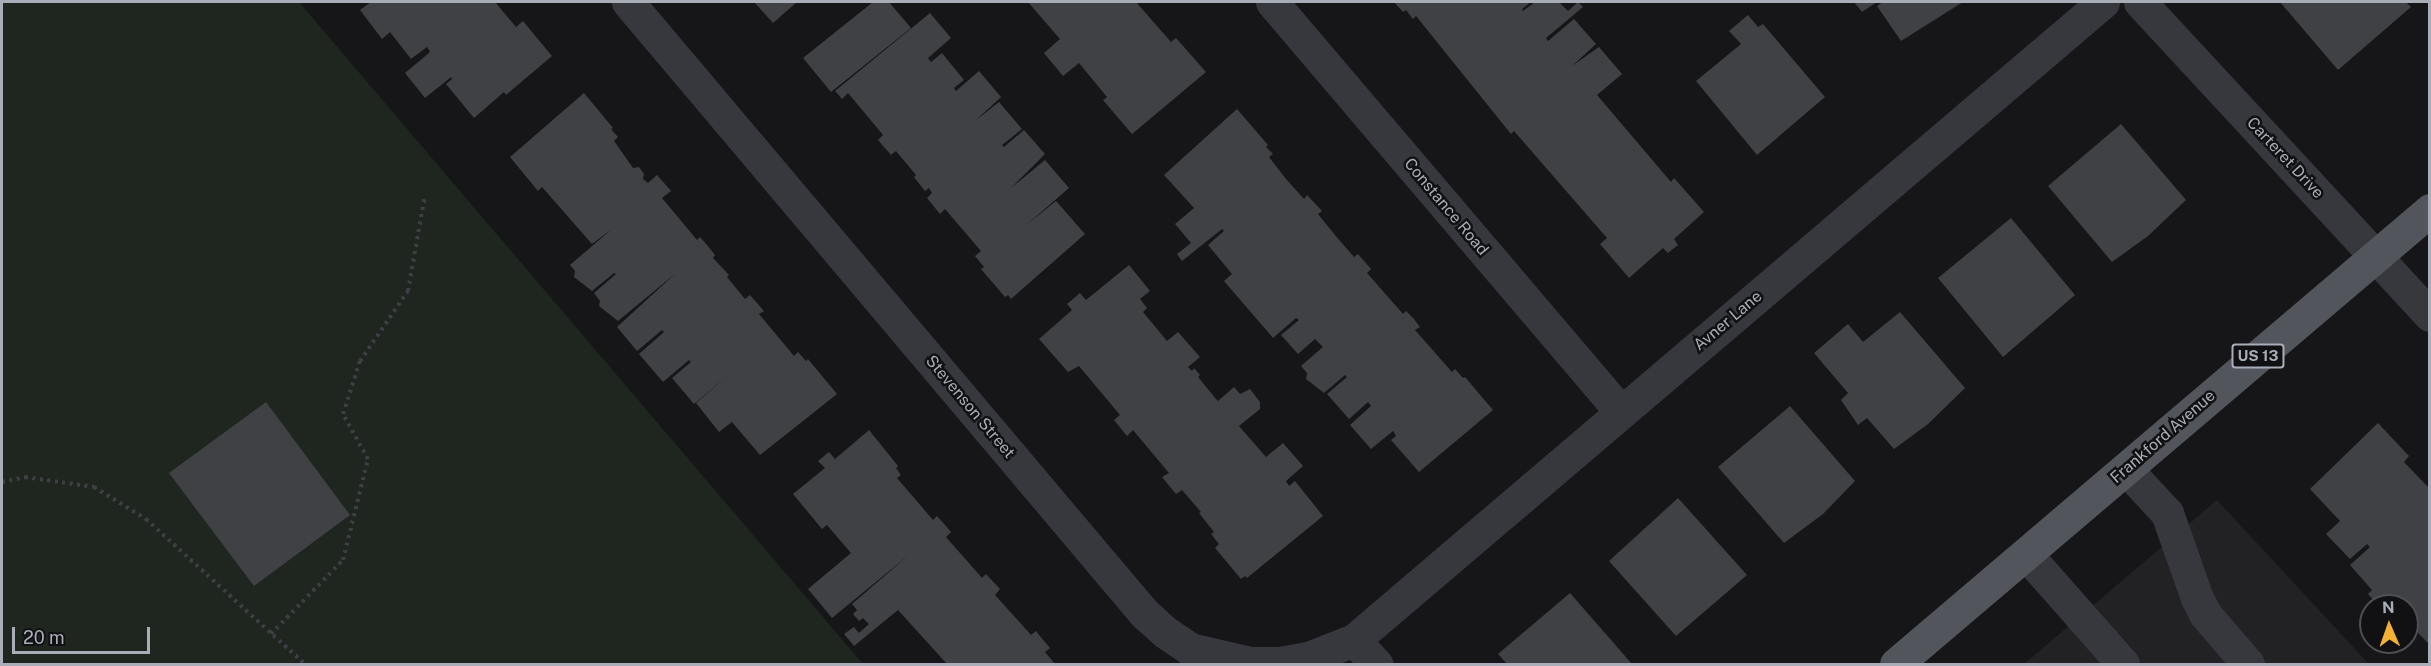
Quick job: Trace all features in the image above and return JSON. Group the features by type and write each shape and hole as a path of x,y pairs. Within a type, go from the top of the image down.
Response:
{"main road":[{"name":"Frankford Avenue","path":"1896,664 2430,210"}],"street":[{"name":"Stevenson Street","path":"628,2 1144,613 1165,632 1190,649 1250,663 1279,663 1308,658 1354,640"},
{"name":"Constance Road","path":"1272,2 1621,412"},
{"name":"Avner Lane","path":"1354,640 2103,2"},
{"name":"Carteret Drive","path":"2140,2 2430,315"},
{"path":"2126,469 2167,513 2197,598 2205,614 2248,664"},
{"path":"2026,554 2123,664"},
{"path":"1354,640 1376,664"}],"path":[{"path":"271,634 343,560 368,459 343,414 360,361 408,291 425,195"},
{"path":"2,482 25,477 94,487 146,519 305,664"}],"shaded area":[{"path":"2,2 299,2 863,664 2,664"},
{"path":"2217,500 2369,664 2024,664"}],"building":[{"path":"371,2 495,2 516,27 523,21 552,56 506,95 504,92 474,118 446,84 452,79 451,77 425,98 405,73 430,52 429,50 427,47 411,59 390,32 382,39 360,10"},
{"path":"754,2 797,2 773,23"},
{"path":"873,2 889,2 911,28 831,92 803,58"},
{"path":"1028,2 1136,2 1171,42 1176,38 1206,72 1132,134 1103,100 1107,97 1079,63 1063,76 1044,53 1060,39"},
{"path":"1394,2 1531,2 1522,9 1523,11 1535,2 1559,2 1568,11 1578,2 1583,7 1546,38 1548,41 1574,19 1596,44 1572,66 1599,47 1622,74 1597,95 1671,182 1674,178 1704,212 1674,239 1678,245 1668,253 1663,248 1629,278 1600,244 1607,238 1514,131 1511,134 1416,16 1413,19 1406,10 1403,12"},
{"path":"1854,2 1877,2 1862,12"},
{"path":"1883,2 1963,2 1901,41 1877,6"},
{"path":"2280,2 2406,2 2411,7 2338,70"},
{"path":"930,13 951,38 928,58 931,62 942,53 964,80 954,88 956,91 979,71 1001,97 975,121 999,102 1022,129 1002,145 1004,147 1024,130 1045,154 1011,188 1045,160 1069,188 1025,226 1056,201 1085,234 1011,299 1008,295 1005,297 981,269 984,267 975,256 981,251 945,209 940,214 927,198 932,193 929,188 925,191 914,177 916,175 896,151 891,155 878,140 883,135 848,93 842,99 835,91"},
{"path":"1748,15 1758,27 1763,24 1825,97 1757,155 1696,81 1741,44 1729,31"},
{"path":"584,93 613,128 611,129 618,137 614,141 633,168 639,167 644,174 643,179 648,183 657,175 671,191 662,198 697,240 700,237 707,245 715,255 713,258 729,275 727,277 745,299 750,295 764,311 759,314 794,356 798,352 806,361 808,359 837,394 760,455 732,422 719,432 696,403 730,374 694,404 672,378 691,362 689,360 663,382 639,354 664,332 662,330 637,351 617,327 676,273 618,321 599,306 600,301 594,293 616,274 614,273 592,291 574,277 575,271 570,265 612,229 592,244 542,187 538,191 510,157"},
{"path":"1237,109 1268,145 1266,147 1273,154 1269,157 1286,179 1304,199 1307,195 1322,211 1318,214 1335,235 1354,257 1358,254 1371,269 1367,273 1403,314 1406,311 1414,319 1420,327 1415,330 1452,372 1455,369 1463,378 1465,377 1493,410 1419,472 1391,440 1396,436 1393,431 1371,449 1350,425 1371,406 1368,402 1349,419 1327,394 1347,377 1345,375 1324,393 1306,379 1307,373 1301,366 1323,347 1315,339 1298,354 1281,335 1299,320 1296,318 1273,338 1224,281 1232,274 1208,245 1224,231 1222,229 1182,261 1177,254 1191,243 1175,224 1194,208 1164,175"},
{"path":"2121,124 2186,200 2148,236 2112,262 2048,186"},
{"path":"2011,218 2075,295 2003,357 1938,278"},
{"path":"1129,265 1150,291 1140,299 1147,308 1143,312 1167,341 1178,332 1200,357 1188,367 1192,371 1194,368 1200,375 1198,377 1216,399 1218,401 1234,387 1240,394 1250,389 1260,402 1260,409 1239,426 1266,457 1283,443 1303,466 1286,481 1289,486 1295,481 1323,516 1247,578 1245,576 1241,579 1215,548 1219,544 1211,534 1214,532 1199,513 1201,512 1182,490 1176,494 1162,477 1169,473 1133,430 1127,436 1114,420 1120,415 1079,366 1068,372 1039,339 1072,310 1067,304 1080,293 1086,300"},
{"path":"1900,312 1965,388 1928,424 1894,449 1867,418 1858,425 1841,400 1848,393 1814,353 1848,324 1863,342"},
{"path":"266,402 350,515 254,586 169,473"},
{"path":"1790,406 1855,481 1823,514 1784,543 1718,467"},
{"path":"2378,423 2409,456 2404,462 2430,489 2430,650 2428,643 2419,634 2419,594 2368,594 2372,590 2350,565 2370,547 2367,544 2350,559 2326,534 2340,521 2310,489"},
{"path":"869,430 898,466 896,468 901,475 897,478 933,520 937,516 951,532 946,537 982,578 986,574 1000,589 995,595 1031,635 1036,631 1050,648 1045,652 1055,664 947,664 898,610 854,646 844,634 854,627 859,633 869,624 863,618 859,621 853,614 857,610 852,604 910,554 832,618 808,589 851,553 827,525 822,529 793,494 825,468 818,461 829,452 835,459"},
{"path":"1678,498 1747,575 1676,636 1609,561"},
{"path":"1570,593 1632,664 1507,664 1498,654"}]}
